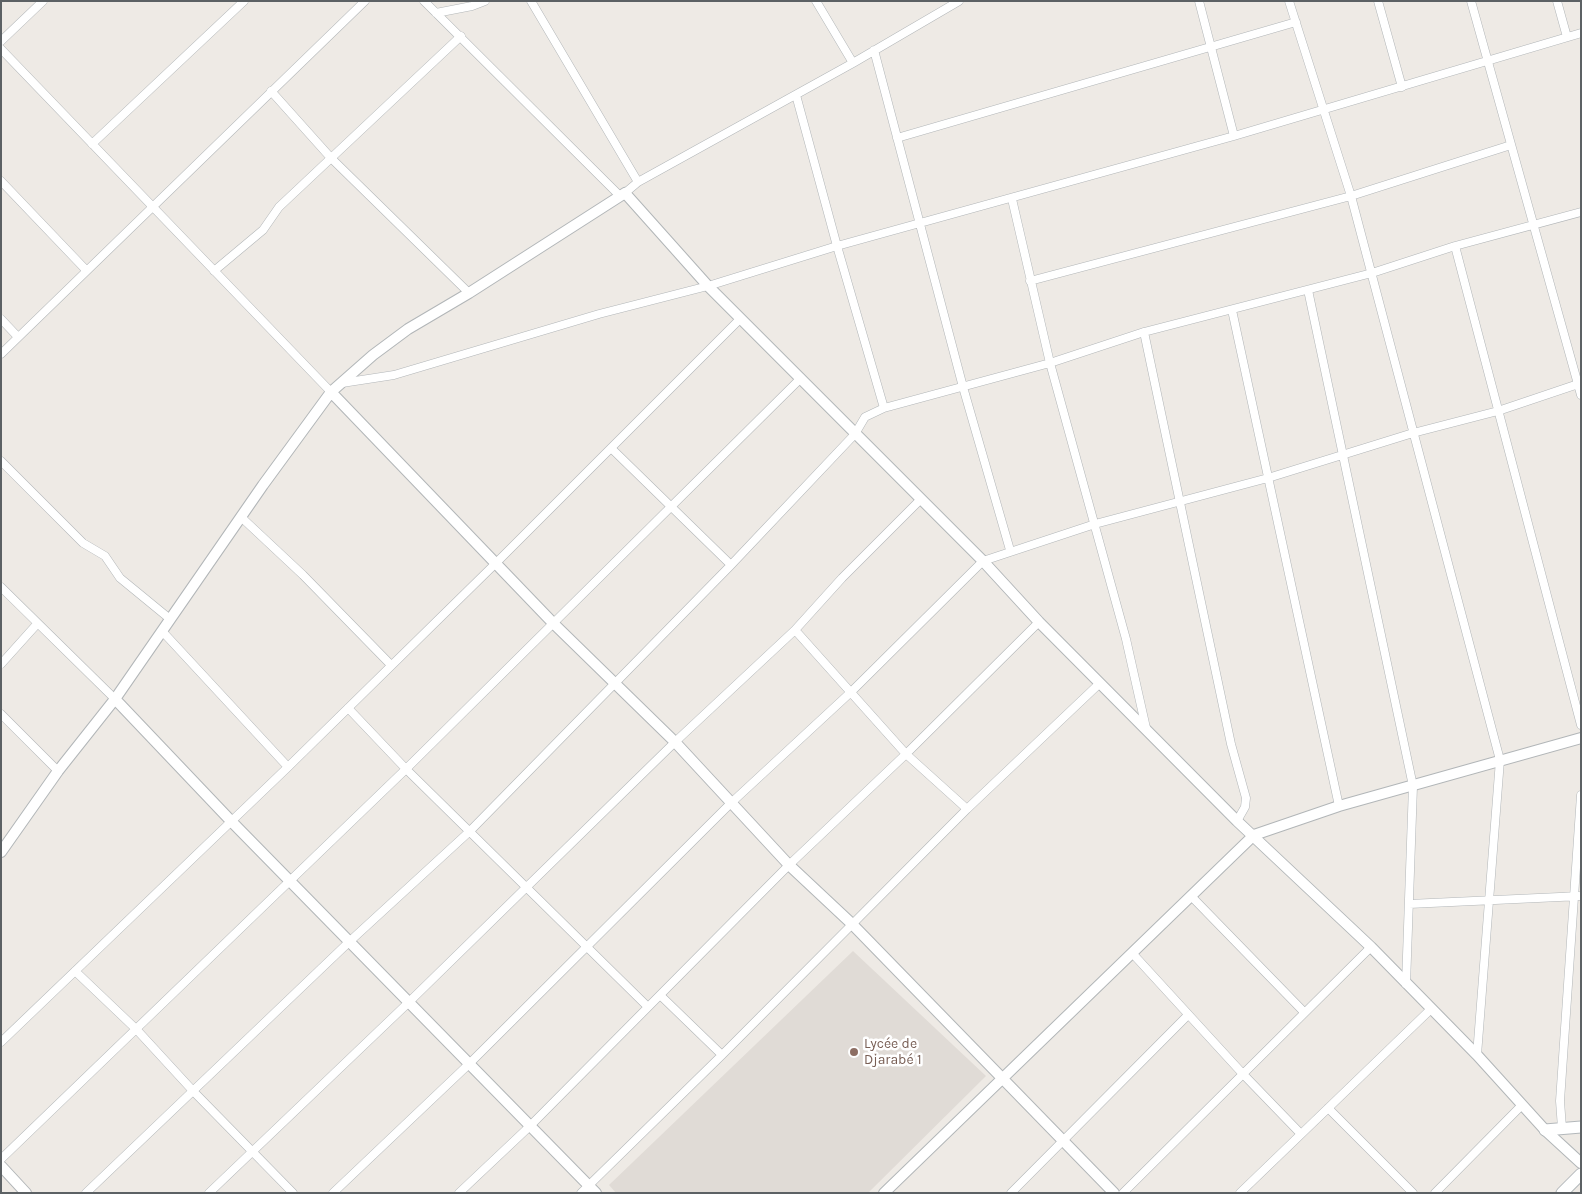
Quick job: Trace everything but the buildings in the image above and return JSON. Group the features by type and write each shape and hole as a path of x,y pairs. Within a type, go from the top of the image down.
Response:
{"main road":[{"path":"1545,1130 1581,1127"},
{"path":"1562,1193 1581,1174"}],"street":[{"path":"1,41 43,1"},
{"path":"92,144 244,1"},
{"path":"1,354 271,90 365,1"},
{"path":"424,1 622,194 708,286 982,560 1039,622 1237,821 1371,947 1477,1055 1545,1130 1581,1163"},
{"path":"436,13 472,6 485,1"},
{"path":"531,1 638,182"},
{"path":"816,1 853,63"},
{"path":"1,852 58,771 115,699 241,517 331,392 373,355 408,328 469,294 638,182 853,63 959,1"},
{"path":"1199,1 1234,136"},
{"path":"1289,1 1324,110 1372,273 1500,760 1477,1055"},
{"path":"1378,1 1402,87"},
{"path":"1471,1 1581,395"},
{"path":"1557,1 1567,37"},
{"path":"897,138 1296,22"},
{"path":"342,383 394,375 599,314 708,286 837,246 920,225 1234,136 1489,62 1581,33"},
{"path":"214,271 262,230 279,207 461,36"},
{"path":"1,49 553,623 674,742 789,865 852,924 1114,1193"},
{"path":"874,50 963,387 1010,550"},
{"path":"271,90 330,158 469,294"},
{"path":"796,94 837,246 884,408"},
{"path":"1030,281 1350,196 1511,146"},
{"path":"1,181 86,270"},
{"path":"1012,199 1050,363 1126,640 1146,728"},
{"path":"86,1193 349,942 470,831 731,565 855,434 865,417 884,408 1050,363 1144,332 1372,273 1455,246 1581,212"},
{"path":"1455,246 1581,725"},
{"path":"1308,290 1413,786 1406,984"},
{"path":"1232,310 1339,806"},
{"path":"1,318 18,337"},
{"path":"1,1042 288,767 496,563 740,318"},
{"path":"1144,332 1231,744 1246,798 1245,806 1237,821"},
{"path":"1,1159 406,770 801,378"},
{"path":"333,1193 469,1064 731,803 851,692 982,560 1095,524 1268,478 1413,433 1498,411 1579,383"},
{"path":"611,448 731,565"},
{"path":"1,461 83,543 105,556 120,578 170,619"},
{"path":"209,1193 408,1003 674,742 795,630 842,578 920,500"},
{"path":"241,517 303,575 391,665"},
{"path":"1,587 115,699 289,881 530,1126 588,1190 967,809 1100,683"},
{"path":"459,1193 530,1126 789,865 906,754 1039,622"},
{"path":"1,664 37,624"},
{"path":"795,630 906,754 967,809"},
{"path":"162,631 288,767"},
{"path":"348,708 406,770 648,1007"},
{"path":"1,714 58,771"},
{"path":"884,1193 1254,835 1339,806 1581,738"},
{"path":"1562,1128 1560,1101 1578,897 1581,795"},
{"path":"1192,897 1304,1012"},
{"path":"1409,904 1578,897"},
{"path":"1123,1193 1371,947"},
{"path":"1133,954 1300,1133"},
{"path":"75,971 137,1030 194,1092 293,1193"},
{"path":"660,995 722,1055"},
{"path":"1240,1193 1300,1133 1431,1009"},
{"path":"1011,1193 1188,1015"},
{"path":"1435,1193 1522,1105"},
{"path":"1328,1108 1414,1193"},
{"path":"1,1166 26,1193"}],"shaded area":[{"name":"Lycée de Djarabé 1","path":"853,951 986,1076 868,1193 616,1193 609,1185"}],"place":[{"name":"Lycée de Djarabé 1","path":"854,1052"}]}
